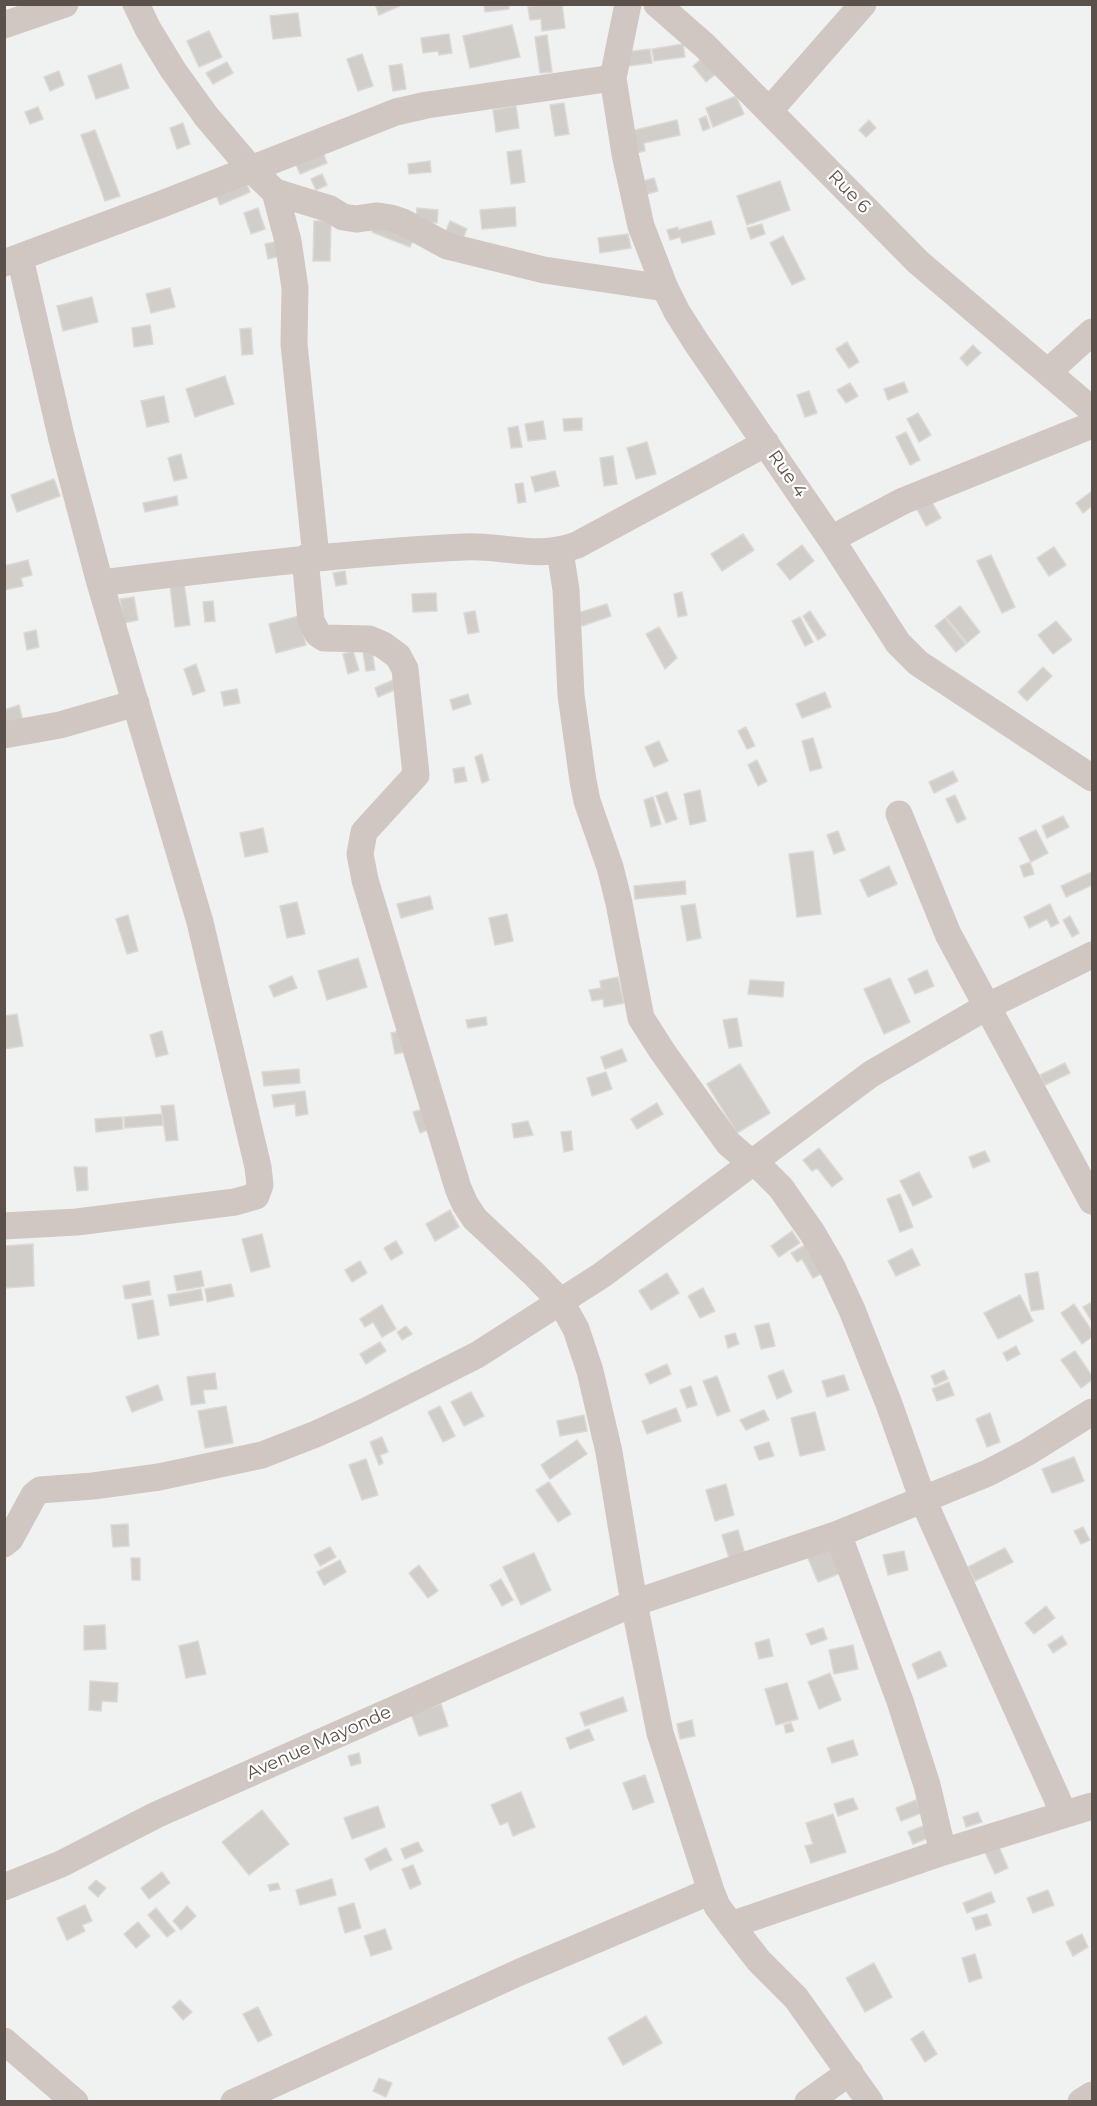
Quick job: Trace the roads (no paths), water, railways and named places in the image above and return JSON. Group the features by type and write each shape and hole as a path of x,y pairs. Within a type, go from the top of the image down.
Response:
{"street":[{"path":"4,25 65,4"},
{"path":"136,4 173,70 206,116 251,169 275,192 330,209 343,217 391,218 447,246 544,270 666,288"},
{"name":"Rue 4","path":"628,4 613,78 624,154 641,226 677,312 907,654 1092,778"},
{"name":"Rue 6","path":"657,4 705,46 918,262 1092,410"},
{"path":"769,111 863,4"},
{"path":"4,1226 77,1222 235,1202 256,1196 260,1190 258,1167 200,922 100,583 60,429 12,260 396,112 427,105 613,78"},
{"path":"275,192 288,241 295,288 294,344 311,557 311,621 318,634 324,638 369,639 384,645 398,656 405,669 416,775 368,825 361,841 360,855 376,920 452,1173 465,1204 475,1219 561,1302 576,1329 590,1371 609,1452 634,1603 660,1733 717,1906 759,1961 796,1998 870,2102"},
{"path":"1048,371 1092,332"},
{"path":"831,539 903,501 1092,425"},
{"path":"100,583 311,557 467,547 545,553 560,551 577,545 766,444"},
{"path":"560,551 566,590 572,694 583,782 620,903 641,1018 728,1143 743,1156 755,1162 781,1188 813,1234 831,1267 852,1310 885,1393 923,1500 1064,1814"},
{"path":"4,735 60,725 136,703"},
{"path":"899,814 948,934 1092,1201"},
{"path":"4,1544 10,1539 34,1495 40,1491 159,1477 262,1455 364,1412 477,1355 561,1302 641,1247 871,1074 986,1007 1092,955"},
{"name":"Avenue Mayonde","path":"4,1887 61,1864 156,1815 634,1603 838,1534 988,1473 1028,1452 1092,1412"},
{"path":"838,1534 900,1701 927,1785 943,1852"},
{"path":"731,1925 943,1852 1092,1806"},
{"path":"234,2102 531,1967 711,1891"},
{"path":"4,2041 75,2102"},
{"path":"807,2102 850,2072"},
{"path":"1081,2102 1092,2095"}]}
